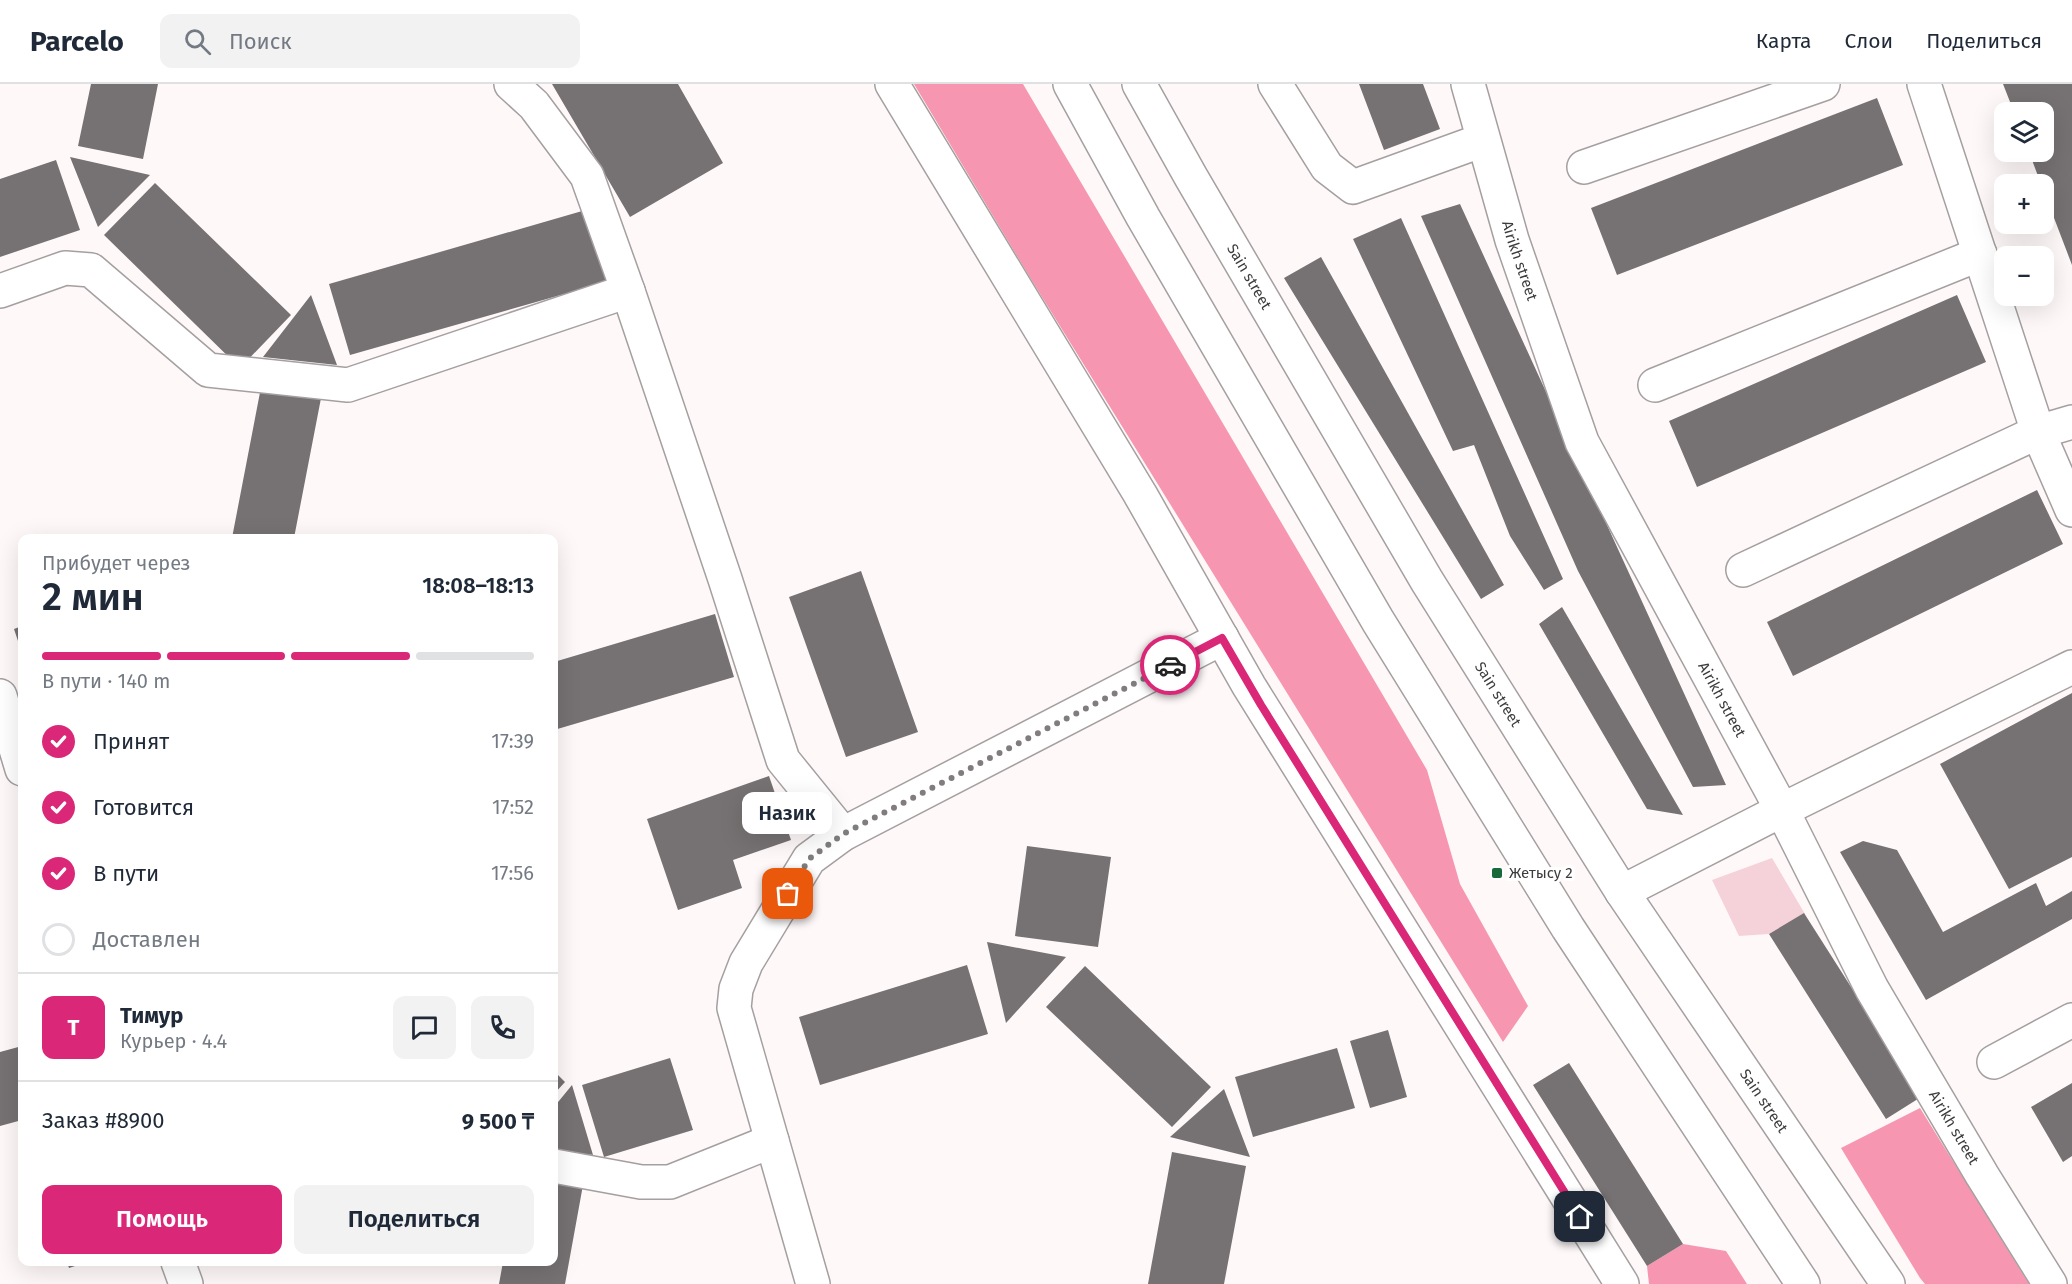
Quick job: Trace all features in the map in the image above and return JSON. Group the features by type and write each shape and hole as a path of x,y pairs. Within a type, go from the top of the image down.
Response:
{"street":[{"path":"511,84 534,105 587,176 725,579 783,760 843,834"},
{"path":"892,84 1140,494 1255,696 1622,1284"},
{"path":"1070,84 1143,216 1378,621 1568,928 1803,1284"},
{"name":"Sain street","path":"1139,84 1427,581 1622,892 1888,1284"},
{"path":"1275,84 1327,167 1353,187 1484,140"},
{"name":"Airikh street","path":"1468,84 1512,240 1582,442 1782,810 1872,989 1982,1175 2050,1284"},
{"path":"1584,167 1823,84"},
{"path":"1924,84 2038,432 2072,510"},
{"path":"1655,385 1980,254"},
{"path":"0,291 65,268 91,270 208,370 348,385 628,291"},
{"path":"1743,570 2038,432 2072,422"},
{"path":"813,1284 734,1008 736,989 746,963 809,859 843,834 1222,638"},
{"path":"1622,892 2072,667"},
{"path":"0,696 18,756"},
{"path":"1994,1062 2072,1020"},
{"path":"558,1167 641,1182 670,1182 772,1141"},
{"path":"179,1266 186,1284"}],"shaded area":[{"path":"914,84 1023,84 1427,770 1460,884 1528,1006 1503,1042 1029,276"},
{"path":"1772,858 1805,914 1769,934 1739,936 1712,880"},
{"path":"1920,1108 2029,1284 1925,1284 1920,1278 1841,1148"},
{"path":"1683,1244 1726,1251 1747,1284 1649,1284 1647,1266"}],"building":[{"path":"91,84 158,84 143,159 78,146"},
{"path":"552,84 678,84 723,163 630,217"},
{"path":"1359,84 1423,84 1440,129 1384,150"},
{"path":"2003,84 2072,84 2072,265 2054,218 2054,174 2037,174 2033,162 2054,162 2054,102 2010,102"},
{"path":"1877,98 1903,165 1617,275 1591,208"},
{"path":"70,157 150,175 98,227"},
{"path":"56,160 80,230 0,257 0,179"},
{"path":"155,183 291,315 240,368 104,235"},
{"path":"1460,204 1726,785 1693,787 1578,571 1421,216"},
{"path":"596,207 617,279 350,355 329,284"},
{"path":"1401,218 1563,579 1544,590 1510,536 1474,445 1453,451 1353,239"},
{"path":"1321,257 1504,585 1481,599 1284,278"},
{"path":"311,295 337,365 263,357"},
{"path":"1957,295 1986,362 1697,487 1669,421"},
{"path":"262,382 322,393 295,534 233,534"},
{"path":"2037,490 2063,544 1793,676 1767,622"},
{"path":"861,571 918,732 846,757 789,597"},
{"path":"1562,607 1683,815 1647,809 1539,624"},
{"path":"715,614 734,677 558,729 558,661"},
{"path":"18,628 18,641 14,629"},
{"path":"2072,693 2072,857 2009,889 1940,764"},
{"path":"769,776 791,840 733,860 742,888 678,910 647,819"},
{"path":"1863,841 1897,850 1943,932 2036,883 2046,906 2072,891 2072,919 1926,1000 1840,852"},
{"path":"1027,846 1111,857 1098,947 1015,936"},
{"path":"1804,913 1921,1097 1886,1119 1769,934"},
{"path":"987,942 1066,957 1006,1023"},
{"path":"967,965 988,1034 820,1085 799,1017"},
{"path":"1085,966 1211,1087 1172,1127 1046,1007"},
{"path":"1388,1030 1407,1097 1370,1108 1350,1041"},
{"path":"18,1047 18,1121 0,1126 0,1052"},
{"path":"1337,1048 1355,1108 1253,1137 1235,1077"},
{"path":"670,1058 693,1130 604,1157 582,1085"},
{"path":"1569,1063 1683,1244 1647,1266 1533,1085"},
{"path":"558,1075 565,1082 558,1090"},
{"path":"2072,1083 2072,1156 2063,1162 2031,1107"},
{"path":"572,1085 593,1155 558,1151 558,1102"},
{"path":"1224,1089 1250,1157 1170,1137"},
{"path":"1172,1152 1246,1166 1224,1284 1148,1284"},
{"path":"558,1170 585,1174 565,1284 499,1284 502,1266 558,1266"}],"way so far":[{"path":"788,894 809,859 843,834 1170,665"}],"place":[{"name":"Жетысу 2","path":"1497,873"},
{"name":"Назик","path":"788,894"}],"route":[{"path":"1170,665 1222,638 1249,686 1580,1217"}]}
